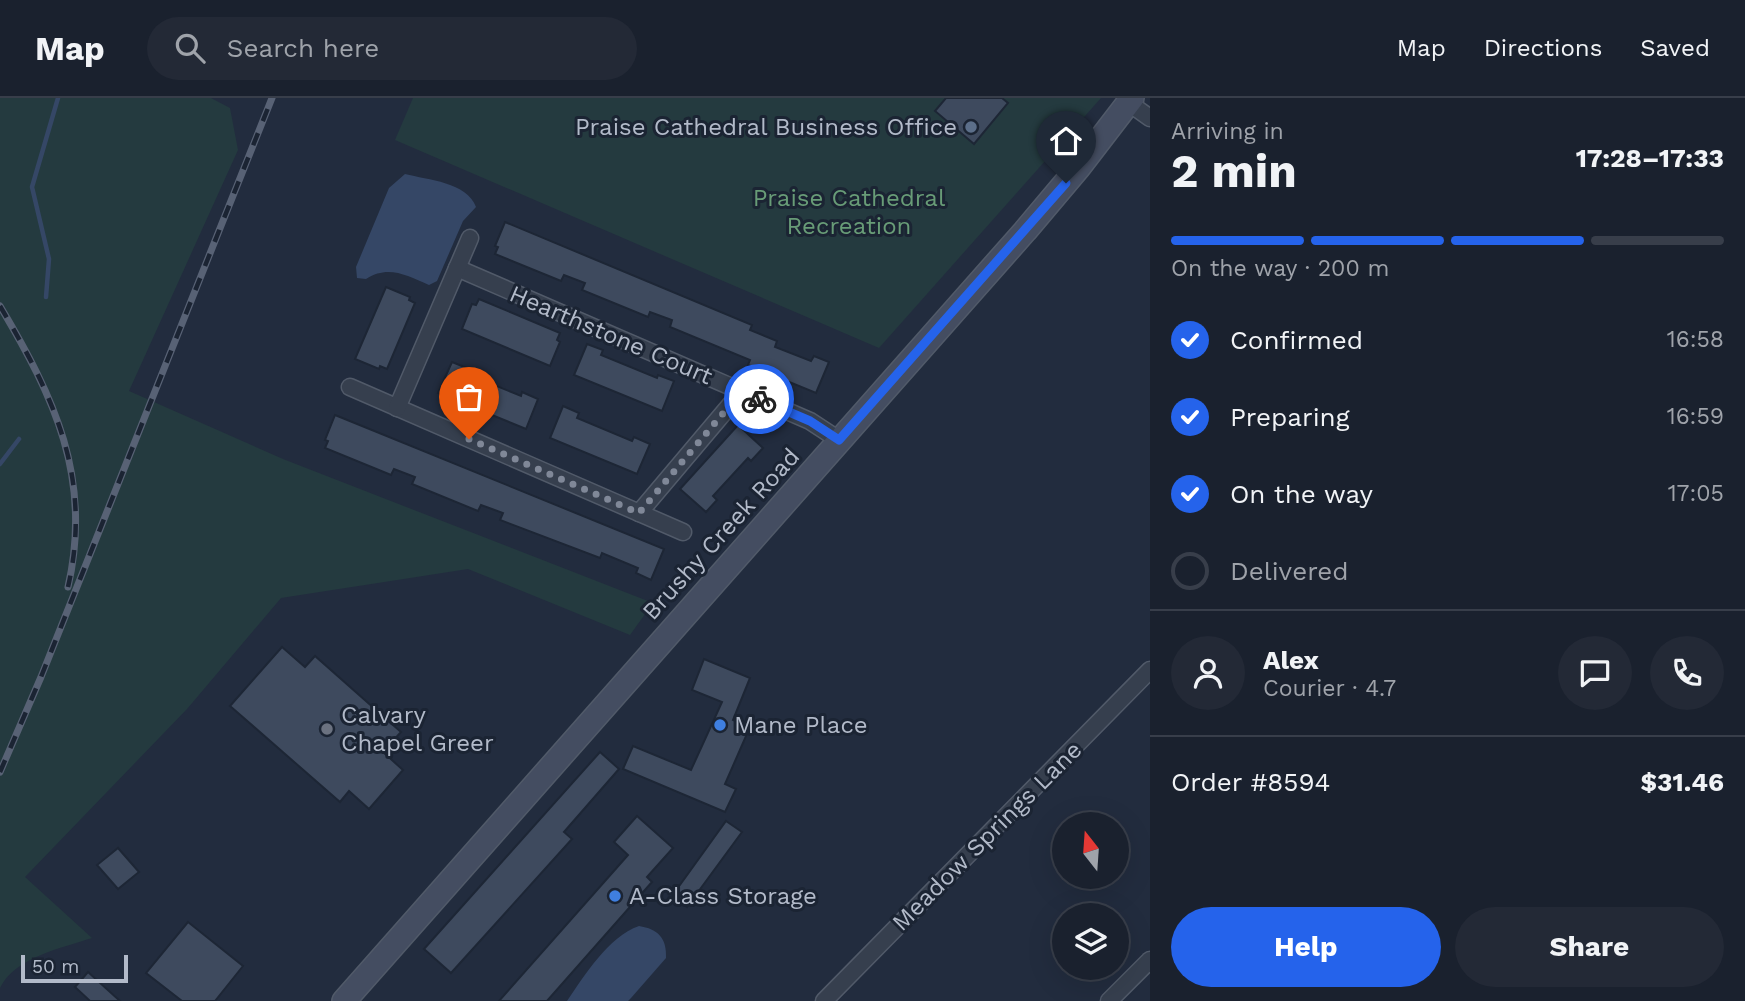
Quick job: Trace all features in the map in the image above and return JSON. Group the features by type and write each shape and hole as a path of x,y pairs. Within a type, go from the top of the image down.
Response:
{"main road":[{"name":"Brushy Creek Road","path":"344,1001 1025,231 1131,101"}],"street":[{"path":"1131,101 1150,118"},
{"path":"397,408 471,238"},
{"name":"Hearthstone Court","path":"457,268 810,421 839,440"},
{"path":"350,387 683,532"},
{"path":"639,513 742,391"},
{"name":"Meadow Springs Lane","path":"824,1001 1150,670"},
{"path":"1109,1001 1150,960"}],"green space":[{"path":"0,98 211,98 230,108 238,150 129,391 283,459 653,603 630,635 468,569 281,598 187,709 25,877 92,938 28,961 7,977 0,988"},
{"name":"Praise Cathedral Recreation","path":"413,98 1101,98 879,348 395,140"}],"water":[{"path":"405,174 456,187 471,199 476,207 463,221 437,281 429,285 390,272 366,279 357,278 356,267 389,188"},
{"path":"639,926 651,929 660,936 665,945 666,958 631,998 628,1001 567,1001 607,948 628,931"}],"building":[{"name":"Praise Cathedral Business Office","path":"946,98 1002,98 1008,103 974,144 935,111"},
{"path":"505,222 752,325 750,330 777,341 775,347 811,361 814,356 829,362 816,393 748,365 750,360 670,327 672,320 650,312 648,317 582,290 585,283 564,275 561,281 495,254 498,247 495,246"},
{"path":"386,287 410,297 409,300 415,303 387,369 380,366 379,369 355,359"},
{"path":"479,299 560,333 557,340 560,342 550,366 462,329 472,304 476,305"},
{"path":"587,344 603,350 601,355 657,378 658,375 674,381 662,411 574,375"},
{"path":"452,362 467,368 465,373 521,396 522,392 538,399 526,429 438,393"},
{"path":"563,406 579,413 577,418 632,441 634,437 650,444 637,474 550,438"},
{"path":"335,415 664,549 651,580 636,573 638,568 602,553 600,558 500,520 503,513 481,505 478,511 412,484 415,477 394,469 391,475 325,448 328,441 325,440"},
{"path":"738,425 763,448 751,461 748,458 713,496 717,500 706,512 680,489"},
{"name":"Calvary Chapel Greer","path":"282,647 305,667 315,656 401,732 383,752 403,770 369,809 349,791 340,802 230,706"},
{"path":"704,659 750,678 733,720 750,727 725,784 736,789 725,812 623,769 633,746 691,770 722,702 692,690"},
{"path":"600,752 619,769 564,832 572,839 451,973 424,949"},
{"path":"637,816 673,848 647,877 652,882 547,1001 499,1001 628,855 614,842"},
{"path":"726,821 742,832 687,907 672,896"},
{"path":"118,848 139,872 118,889 97,865"},
{"path":"188,922 243,966 215,1001 182,1001 146,973"},
{"path":"88,972 120,1001 90,1001 75,987"}],"waterway":[{"path":"46,297 49,259 32,187 58,98"},
{"path":"0,464 19,439"}],"railway":[{"path":"0,772 41,677 272,98"},
{"path":"0,306 37,373 64,440 72,474 76,510 68,587"}],"way so far":[{"path":"469,439 639,513 742,391 759,399"}],"place":[{"name":"Praise Cathedral Business Office","path":"971,127"},
{"name":"Mane Place","path":"720,725"},
{"name":"Calvary Chapel Greer","path":"327,729"},
{"name":"A-Class Storage","path":"615,896"}],"route":[{"path":"759,399 810,421 839,440 1066,183"}]}
